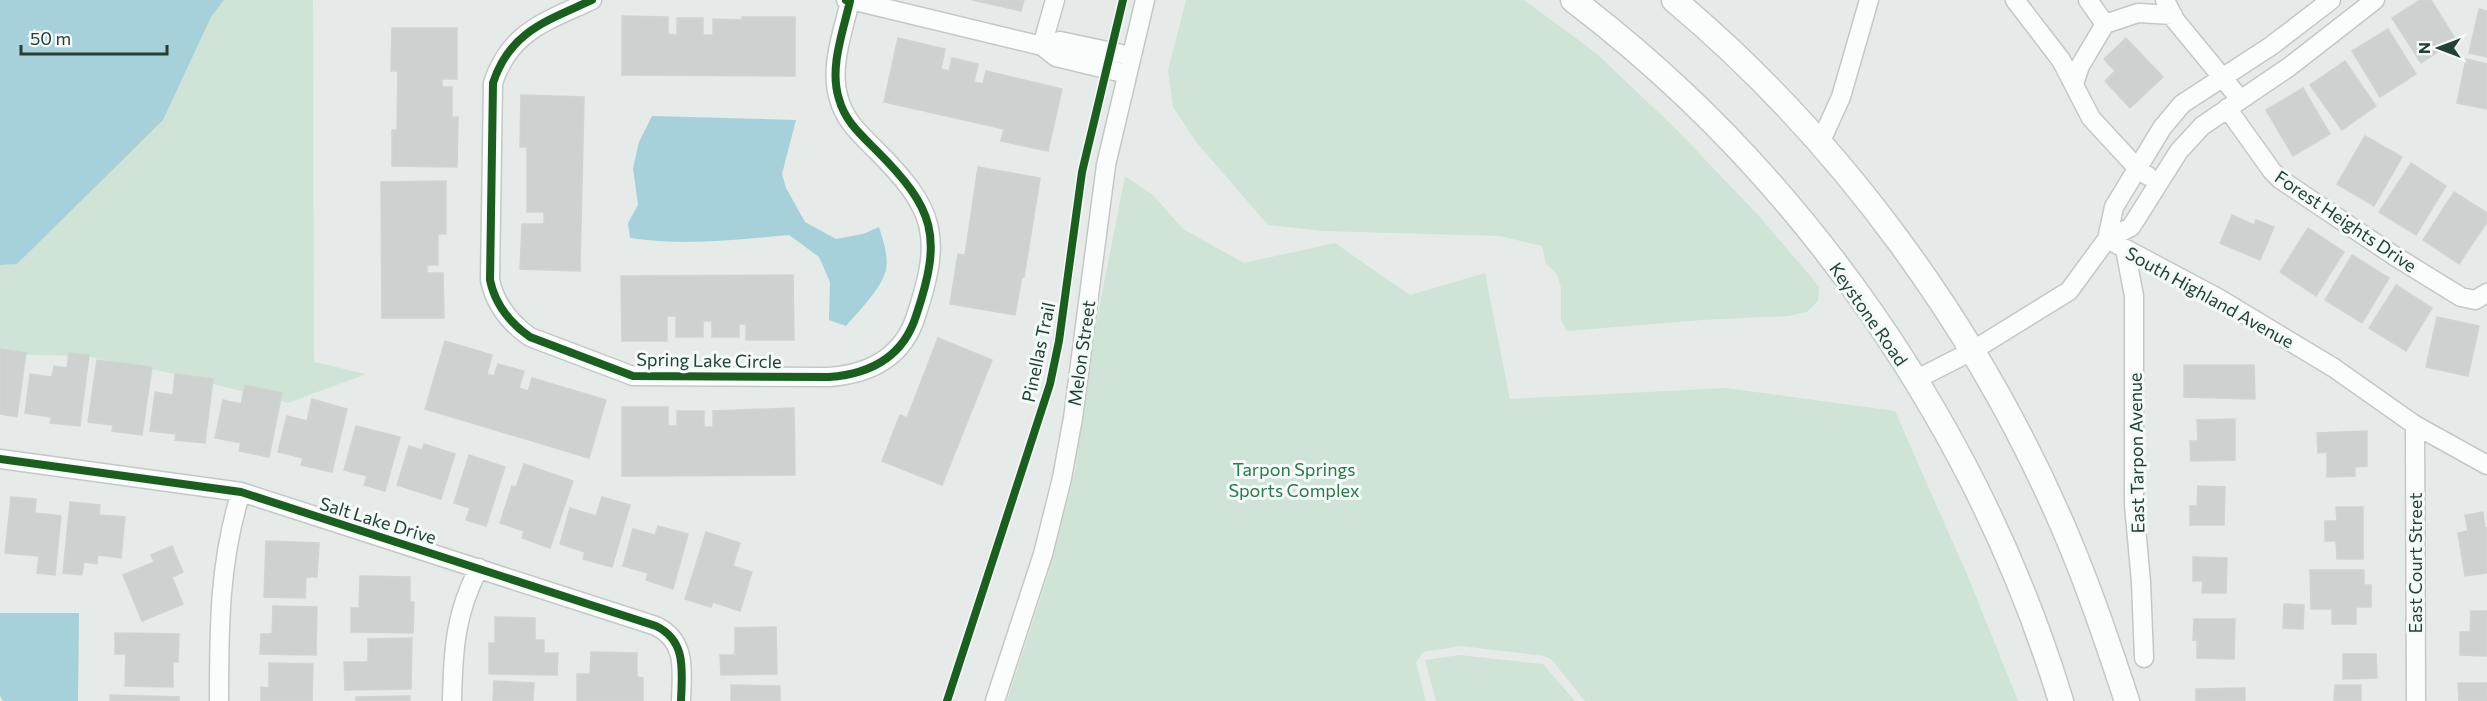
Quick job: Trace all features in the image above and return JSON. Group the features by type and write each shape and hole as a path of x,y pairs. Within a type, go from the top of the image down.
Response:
{"main road":[{"name":"Keystone Road","path":"1573,0 1675,85 1743,154 1815,238 1869,308 1915,380 1961,461 1997,534 2029,611 2061,701"},
{"path":"1674,0 1721,41 1820,143 1927,281 1972,351 2024,443 2086,582 2127,701"}],"street":[{"name":"Spring Lake Circle","path":"592,0 528,30 505,56 493,83 490,280 503,310 530,337 633,376 818,377 852,374 879,363 901,347 911,330 922,302 932,247 928,222 915,195 850,124 839,101 834,74 849,0 1042,46 1056,57 1129,65"},
{"path":"1042,46 1055,0"},
{"name":"Melon Street","path":"995,701 1047,540 1064,469 1106,165 1145,0"},
{"path":"1820,143 1841,97 1869,0"},
{"path":"2016,0 2061,60 2091,118 2138,170 2159,183"},
{"path":"2088,0 2105,24"},
{"path":"2107,239 2131,227 2179,152 2202,126 2297,61 2375,0"},
{"path":"2107,239 2114,207 2162,128 2182,104 2280,40 2328,3 2344,25"},
{"path":"2074,84 2087,53 2105,24 2138,13 2169,8"},
{"name":"Forest Heights Drive","path":"2169,8 2223,76 2234,104 2272,171 2280,179 2461,297 2475,300 2487,293"},
{"path":"2280,40 2297,61"},
{"name":"South Highland Avenue","path":"1915,380 1972,351 2069,291 2107,239 2218,298 2334,368 2415,425 2487,465"},
{"name":"East Tarpon Avenue","path":"2125,249 2134,296 2134,505 2141,582 2144,658"},
{"name":"East Court Street","path":"2415,425 2416,701"},
{"name":"Salt Lake Drive","path":"0,459 241,492 641,621 667,632 678,648 681,664 681,701"},
{"path":"219,701 222,582 232,519 241,492"},
{"path":"452,701 453,644 456,627 470,585 479,568"}],"green space":[{"path":"224,0 313,0 314,362 366,374 288,403 170,373 85,356 0,354 0,265 17,264"},
{"path":"1186,0 1524,0 1596,53 1677,130 1758,215 1807,272 1819,287 1818,301 1807,312 1788,316 1702,320 1567,331 1561,320 1561,288 1557,274 1546,264 1542,246 1499,236 1323,231 1268,225 1197,143 1173,107 1168,70"},
{"name":"Tarpon Springs Sports Complex","path":"1125,176 1153,195 1183,229 1244,263 1335,243 1410,295 1485,273 1510,399 1726,388 1895,411 1969,579 2018,701 1585,701 1551,659 1544,656 1461,646 1423,652 1416,662 1426,701 1007,701 1049,572 1075,471 1097,319"},
{"path":"1460,655 1543,664 1575,701 1436,701 1425,660"}],"water":[{"path":"0,0 224,0 211,17 163,120 17,264 0,265"},
{"path":"652,116 796,120 782,174 786,188 805,222 836,239 863,234 879,227 884,244 887,262 882,280 868,301 846,326 829,320 830,282 819,257 789,235 690,242 630,238 628,223 638,205 633,168 639,142"},
{"path":"0,613 79,613 78,701 3,701 0,696"}],"building":[{"path":"972,0 1024,0 1021,11"},
{"path":"2420,0 2431,0 2456,40 2421,63 2392,18"},
{"path":"2479,9 2487,11 2487,57 2469,53"},
{"path":"622,16 668,17 668,34 677,35 677,18 703,18 703,35 713,35 713,19 795,17 795,76 622,75"},
{"path":"392,28 457,28 457,79 442,79 442,87 452,87 452,117 458,117 457,167 392,166 392,130 397,130 398,71 391,71"},
{"path":"2388,29 2416,74 2380,97 2352,51"},
{"path":"898,38 945,49 941,69 949,71 952,58 978,64 974,82 983,84 986,71 1062,89 1048,151 1001,141 1004,129 884,102"},
{"path":"2126,38 2163,77 2130,108 2105,81 2115,71 2104,59"},
{"path":"2466,59 2487,64 2487,109 2457,103"},
{"path":"2345,61 2376,106 2342,130 2310,85"},
{"path":"2303,88 2330,134 2293,156 2266,110"},
{"path":"521,95 584,97 580,271 520,269 522,224 544,224 544,212 527,212 527,147 520,147"},
{"path":"2365,136 2402,157 2374,206 2337,184"},
{"path":"2411,163 2446,186 2416,235 2379,212"},
{"path":"978,167 1040,178 1024,277 1022,276 1015,315 950,304 958,254 965,255"},
{"path":"446,181 446,234 438,234 438,265 427,265 427,273 443,273 444,318 382,318 381,182"},
{"path":"2454,192 2487,213 2487,222 2459,264 2423,240"},
{"path":"2232,215 2254,225 2256,220 2274,227 2260,260 2220,243"},
{"path":"2308,228 2344,252 2316,296 2280,272"},
{"path":"2352,255 2389,278 2362,323 2325,300"},
{"path":"793,275 794,340 746,340 746,324 739,324 739,337 712,337 712,321 703,321 703,337 676,337 676,316 667,316 667,341 622,341 621,276"},
{"path":"2396,285 2432,308 2406,351 2369,328"},
{"path":"2437,317 2479,326 2468,376 2426,367"},
{"path":"938,338 992,360 942,485 882,461 900,415 907,418"},
{"path":"445,341 492,355 487,374 494,376 498,364 524,371 519,388 528,391 532,378 606,400 589,458 425,409"},
{"path":"0,349 26,353 17,417 0,414"},
{"path":"69,353 89,355 80,426 50,423 51,417 25,413 30,374 52,377 54,366 67,368"},
{"path":"97,360 152,367 142,435 112,431 113,425 88,422"},
{"path":"2184,365 2254,365 2255,399 2184,397"},
{"path":"175,374 213,379 205,443 175,440 176,434 150,431 155,392 173,395"},
{"path":"245,385 282,393 269,457 239,451 241,443 215,438 223,400 241,404"},
{"path":"312,399 347,409 332,472 301,465 303,458 278,452 287,416 307,421"},
{"path":"622,407 668,407 668,426 677,426 677,411 704,411 704,427 713,427 713,411 794,408 795,475 622,476"},
{"path":"2235,419 2235,460 2191,461 2190,441 2198,441 2197,420"},
{"path":"356,426 400,437 385,491 364,485 367,476 344,470"},
{"path":"2367,431 2367,466 2355,467 2355,476 2327,477 2327,452 2318,453 2317,433"},
{"path":"424,444 455,454 441,499 397,485 409,446 422,450"},
{"path":"469,455 505,467 486,526 466,520 470,508 454,503"},
{"path":"524,464 573,481 550,548 522,538 524,531 500,523 512,486 516,487"},
{"path":"2198,486 2225,487 2224,525 2190,525 2190,506 2197,506"},
{"path":"11,497 36,499 35,513 61,516 55,575 37,573 39,556 5,553"},
{"path":"602,497 630,505 612,567 583,559 585,552 560,544 570,508 596,516"},
{"path":"70,502 100,505 99,515 125,517 121,558 98,555 97,564 84,562 82,575 63,573"},
{"path":"2336,507 2363,507 2363,559 2337,559 2336,541 2325,541 2325,521 2337,521"},
{"path":"2483,512 2485,528 2487,528 2487,573 2465,576 2458,533 2468,531 2465,515"},
{"path":"658,526 688,534 673,589 646,580 648,573 623,566 633,529 655,535"},
{"path":"706,532 740,543 733,566 752,572 740,611 713,602 711,607 685,599"},
{"path":"266,541 319,543 317,577 306,577 305,598 264,597"},
{"path":"172,546 183,572 172,577 183,604 142,621 123,575 154,562 151,555"},
{"path":"2193,557 2227,558 2226,593 2202,593 2203,581 2193,581"},
{"path":"2310,570 2364,570 2364,585 2371,585 2371,607 2356,607 2356,624 2332,624 2332,609 2311,609"},
{"path":"360,576 410,577 410,602 414,602 413,633 351,632 351,608 359,608"},
{"path":"2284,604 2304,605 2303,629 2283,628"},
{"path":"273,606 317,607 316,655 260,654 261,634 272,634"},
{"path":"2471,611 2487,611 2487,656 2460,655 2460,632 2470,632"},
{"path":"495,617 535,618 535,640 544,640 544,653 558,653 557,675 489,674 489,643 495,643"},
{"path":"2194,619 2235,619 2234,659 2197,658 2197,640 2193,640"},
{"path":"776,627 777,674 721,675 720,655 735,655 735,628"},
{"path":"115,633 179,634 178,662 173,662 173,687 125,686 126,654 115,654"},
{"path":"412,638 411,689 345,690 344,662 368,662 368,639"},
{"path":"591,652 637,653 637,677 643,678 643,701 577,701 577,674 590,674"},
{"path":"2343,654 2376,654 2377,678 2343,679"},
{"path":"269,663 313,664 312,701 261,701 261,687 269,688"},
{"path":"494,681 534,683 533,701 493,701"},
{"path":"2458,683 2487,683 2487,701 2459,701"},
{"path":"731,685 780,686 780,701 731,701"},
{"path":"2335,685 2361,685 2361,701 2334,701"},
{"path":"2245,688 2245,701 2196,701 2196,689"},
{"path":"110,695 179,697 179,701 110,701"},
{"path":"410,696 410,701 356,701 356,697"}],"cycle path":[{"path":"592,0 545,22 520,39 500,65 493,83 490,280 500,305 516,326 530,337 633,376 829,377 858,372 871,367 894,353 903,342 916,316 929,265 931,244 922,207 896,171 854,127 839,99 836,87 836,63 850,1 846,0"},
{"name":"Pinellas Trail","path":"947,701 1050,384 1059,341 1082,172 1123,0"},
{"path":"0,459 241,492 656,626 666,632 678,648 682,668 681,701"}]}
